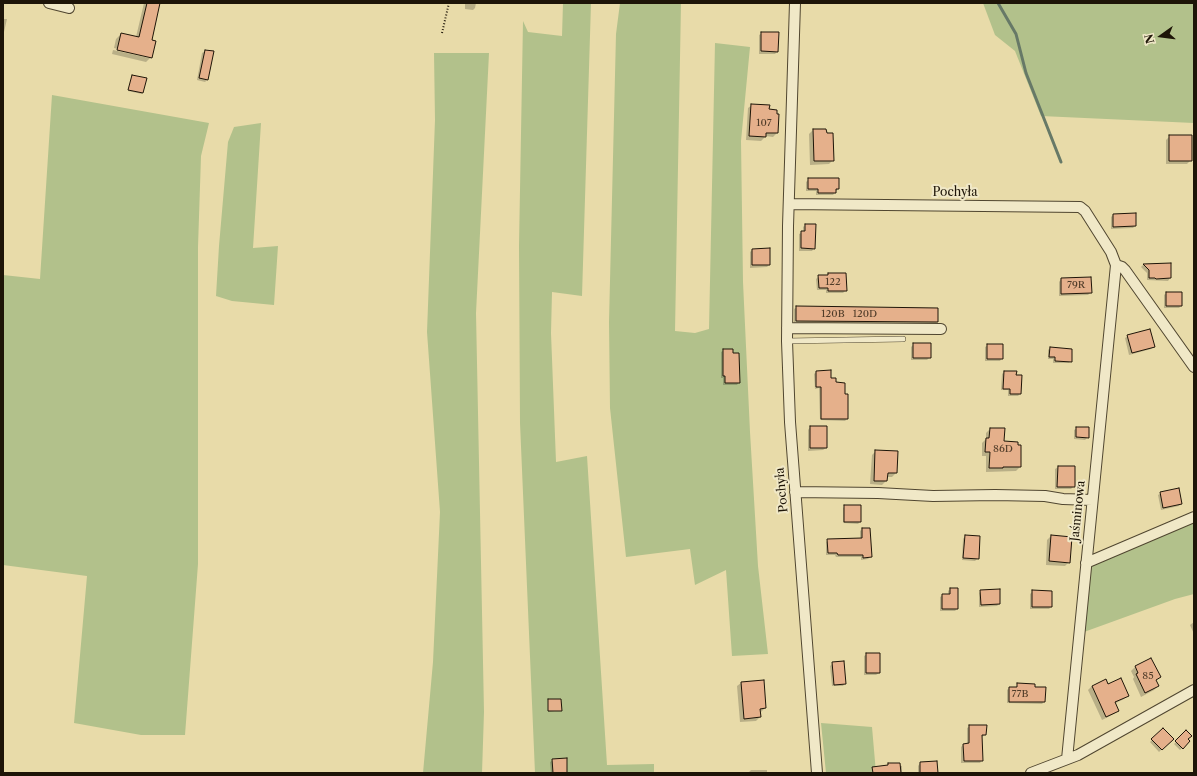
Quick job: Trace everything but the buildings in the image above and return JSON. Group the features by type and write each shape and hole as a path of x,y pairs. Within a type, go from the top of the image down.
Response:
{"street":[{"path":"49,3 69,8"},
{"name":"Pochyła","path":"795,3 789,204 787,341 790,422 817,773"},
{"name":"Pochyła","path":"789,204 1080,207 1085,211 1111,252 1116,264"},
{"path":"1116,264 1122,267 1194,367"},
{"name":"Jaśminowa","path":"1067,759 1116,264"},
{"path":"787,328 942,329"},
{"path":"795,492 878,493 933,496 1038,496 1092,500"},
{"path":"1086,563 1194,517"},
{"path":"1031,773 1078,755 1194,690"}],"lane":[{"path":"787,341 903,339"}],"path":[{"path":"442,33 449,3"}],"green space":[{"path":"563,3 591,3 582,296 552,292 551,333 556,462 587,456 607,765 654,764 654,773 535,773 520,423 519,246 523,21 528,32 562,36"},
{"path":"620,3 681,3 675,331 695,333 709,329 715,43 750,47 741,141 743,282 758,566 768,654 732,656 726,570 695,585 690,549 626,557 610,408 609,322 616,34"},
{"path":"983,3 1194,3 1194,123 1041,116 1015,51 995,35"},
{"path":"434,53 489,53 476,313 484,712 482,773 423,773 433,662 440,512 427,332 435,120"},
{"path":"52,95 209,123 201,156 198,247 198,564 185,735 141,735 74,723 87,576 3,565 3,275 40,279"},
{"path":"261,123 253,248 278,246 274,305 232,301 216,296 228,142 234,127"},
{"path":"1194,523 1194,594 1175,599 1084,632 1089,565"},
{"path":"821,723 872,727 876,773 826,773"}],"waterway":[{"path":"998,3 1016,34 1026,73 1061,162"}]}
